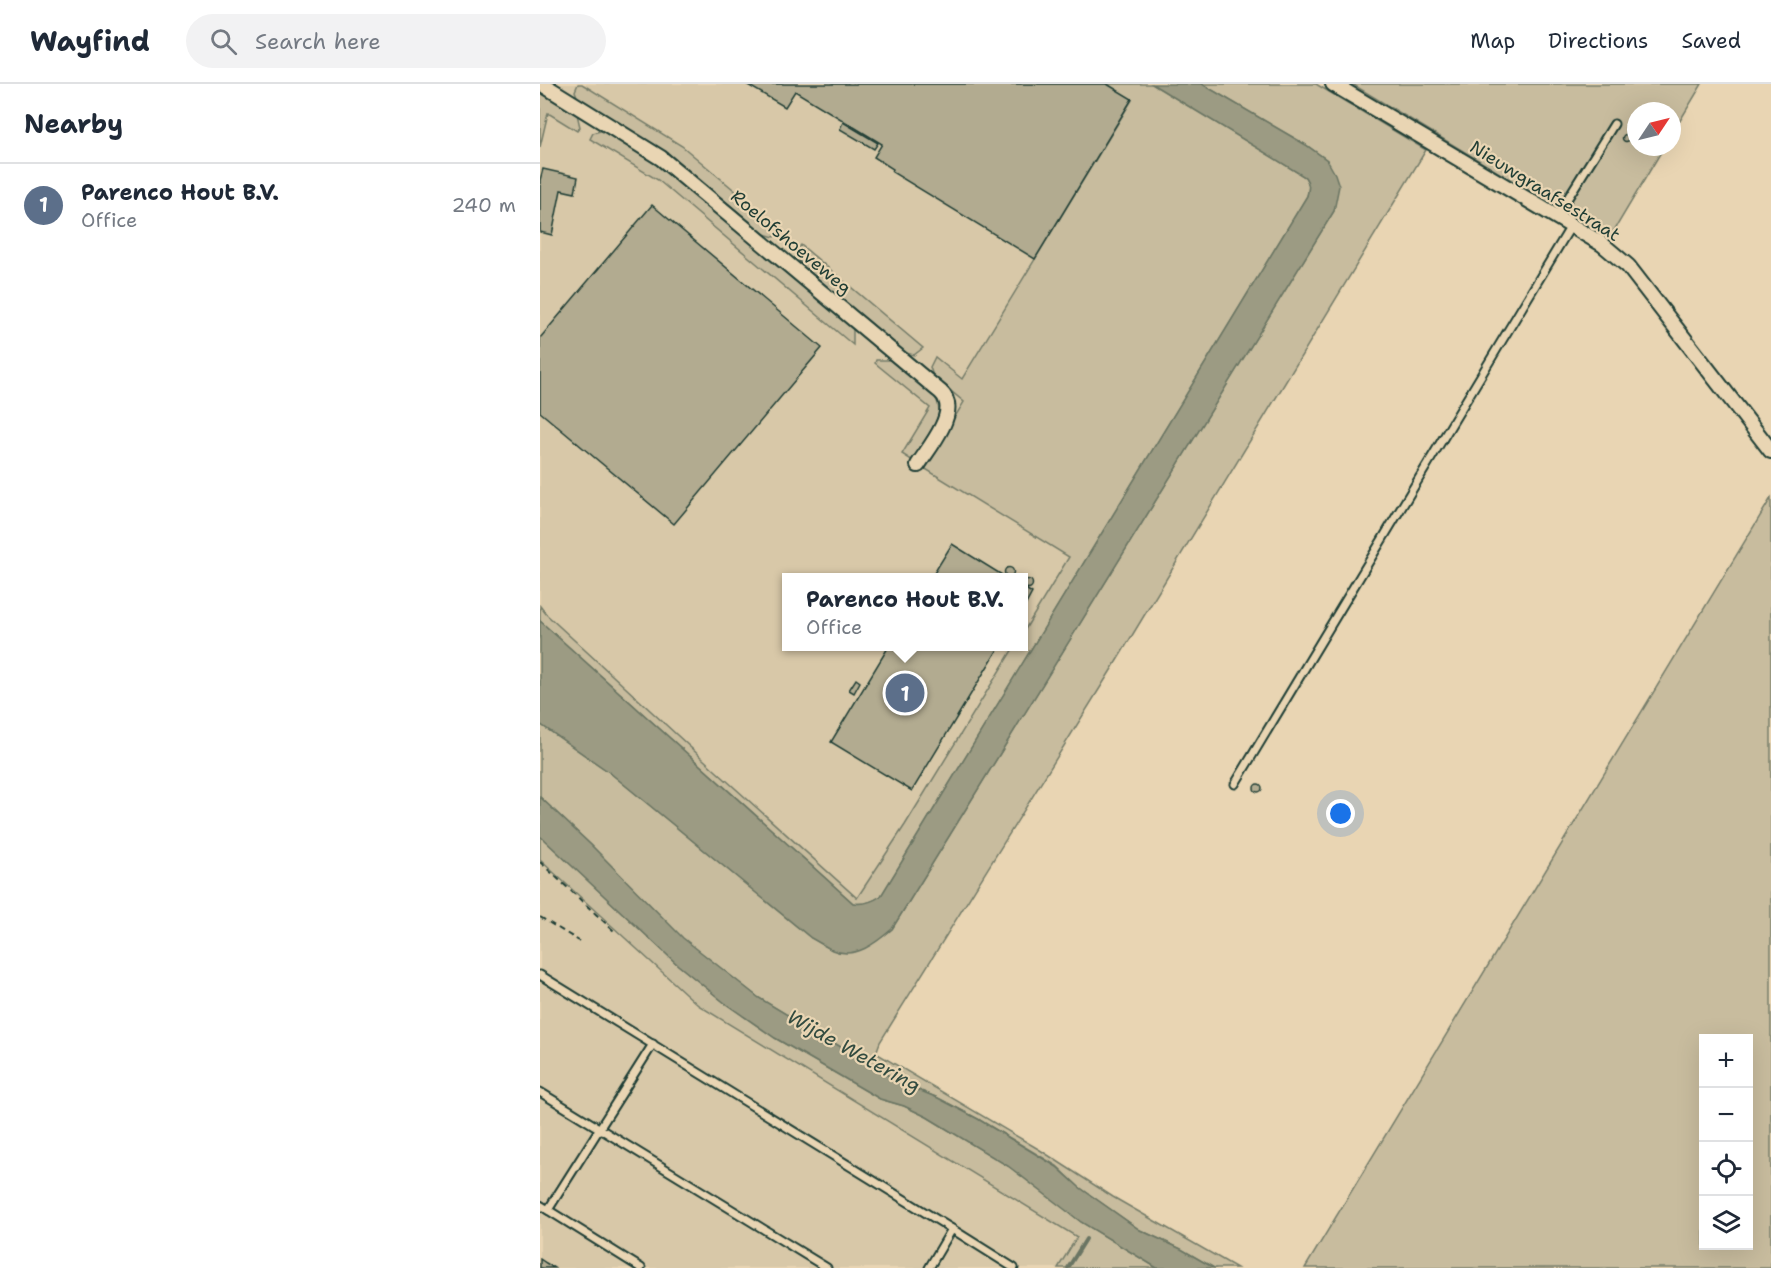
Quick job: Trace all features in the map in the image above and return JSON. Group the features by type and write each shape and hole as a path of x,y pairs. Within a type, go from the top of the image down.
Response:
{"street":[{"name":"Roelofshoeveweg","path":"542,84 669,163 937,389 946,400 948,407 946,419 918,465"},
{"name":"Nieuwgraafsestraat","path":"1333,84 1602,244 1628,266 1771,451"}],"lane":[{"path":"1556,217 1614,124"},
{"path":"1235,784 1571,226"},
{"path":"540,975 1014,1268"},
{"path":"548,1210 653,1044"},
{"path":"540,1092 827,1268"},
{"path":"540,1205 641,1268"},
{"path":"929,1268 952,1229"}],"path":[{"path":"540,862 614,931"},
{"path":"540,917 579,941"}],"shaded area":[{"path":"540,84 1172,84 1329,179 885,918 540,686"},
{"path":"578,84 582,84 682,146 783,231 774,237 764,234 668,153 578,99 575,91"},
{"path":"1107,84 1152,84 1305,177 1309,186 1307,196 881,896 867,903 853,903 540,621 540,606 716,771 857,898 905,825 1012,651 1028,651 1028,624 1069,557 924,468 964,402 933,376 930,367 935,357 962,379 1132,100"},
{"path":"1152,84 1202,84 1306,145 1327,160 1335,174 1339,186 1334,211 892,929 879,940 857,951 841,953 832,950 811,938 609,772 540,724 540,621 853,903 860,904 881,896 1307,196 1309,186 1305,177"},
{"path":"1202,84 1316,84 1426,150 1113,667 880,1042 876,1053 1040,1150 1113,1197 1237,1268 1214,1268 1181,1249 1140,1230 1079,1187 1057,1166 978,1119 938,1098 901,1083 759,998 683,939 591,845 540,797 540,724 609,772 811,938 834,950 852,952 880,939 892,929 1334,211 1327,160 1306,145"},
{"path":"1352,84 1702,84 1681,119 1681,102 1627,102 1627,156 1659,156 1609,239"},
{"path":"540,91 577,114 580,127 577,131 548,113 540,147"},
{"path":"604,130 655,161 853,327 853,345 658,180 590,139 593,133"},
{"path":"801,245 923,348 914,355 906,353 802,265 797,255"},
{"path":"876,360 893,360 923,384 937,402 939,410 936,422 913,461 902,454 930,408 875,363"},
{"path":"1771,498 1771,1268 1305,1268"},
{"path":"540,797 683,938 759,998 901,1083 938,1098 978,1119 1057,1167 1079,1187 1140,1230 1181,1249 1214,1268 1157,1268 1081,1222 1008,1166 927,1117 904,1106 880,1099 775,1038 726,1004 678,965 540,836"},
{"path":"540,823 1098,1217 1070,1268 540,1268"},
{"path":"540,836 678,965 726,1004 775,1038 880,1099 904,1106 927,1117 1008,1166 1081,1222 1157,1268 1058,1268 1077,1237 698,1005 540,860"}],"building":[{"path":"746,84 1107,84 1132,99 1035,259 892,172 893,169 874,157 882,144 795,91 785,107"},
{"path":"843,122 878,143 874,149 840,129"},
{"path":"1626,134 1627,142 1626,142 1622,138"},
{"path":"543,169 578,177 575,193 561,190 552,235 540,232 540,180"},
{"path":"652,205 822,348 674,524 540,412 540,338"},
{"path":"952,544 999,573 934,573"},
{"path":"1009,567 1013,573 1004,572"},
{"path":"1028,579 1033,584 1028,589"},
{"path":"886,651 997,651 912,791 831,742"},
{"path":"856,679 860,682 854,693 849,690"},
{"path":"1258,784 1262,788 1258,792 1254,788"},
{"path":"540,1259 546,1263 554,1268 540,1268"}],"waterway":[{"path":"1068,1268 1086,1239"}],"place":[{"name":"Parenco Hout B.V.","path":"905,693"}],"water label":[{"name":"Wijde Wetering","path":"854,1051"}]}
